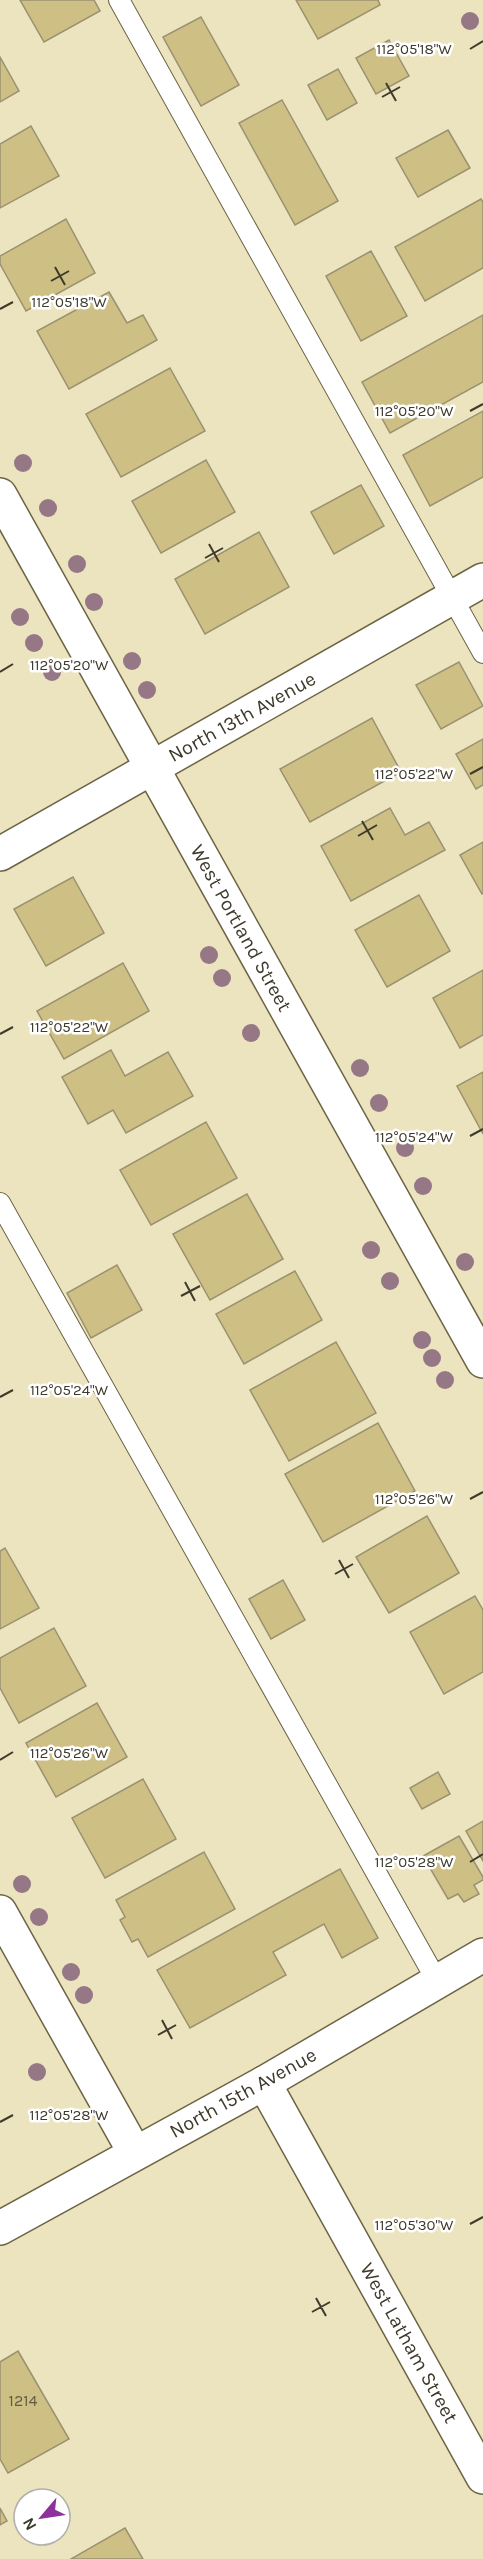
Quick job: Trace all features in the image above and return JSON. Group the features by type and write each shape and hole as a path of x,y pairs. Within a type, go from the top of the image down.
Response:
{"street":[{"name":"West Portland Street","path":"0,495 483,1361"},
{"name":"North 13th Avenue","path":"0,854 483,580"},
{"path":"0,1912 135,2153"},
{"name":"North 15th Avenue","path":"0,2228 264,2083 483,1955"},
{"name":"West Latham Street","path":"264,2083 483,2477"}],"lane":[{"path":"119,0 483,653"},
{"path":"0,1203 437,1981"}],"building":[{"path":"20,0 94,0 100,11 44,42"},
{"path":"296,0 378,0 380,5 318,39"},
{"path":"201,17 239,85 201,106 163,37"},
{"path":"389,40 409,76 376,94 356,58"},
{"path":"0,57 19,91 0,102"},
{"path":"338,69 357,103 327,120 308,85"},
{"path":"282,100 338,201 295,225 239,123"},
{"path":"31,126 59,176 0,208 0,144"},
{"path":"448,130 470,168 418,197 396,158"},
{"path":"481,199 483,202 483,268 425,301 395,247"},
{"path":"66,219 95,273 26,311 0,264 0,256"},
{"path":"371,251 407,316 361,341 326,276"},
{"path":"109,292 127,323 143,315 157,340 69,389 37,331"},
{"path":"483,315 483,382 390,433 362,382"},
{"path":"170,368 205,431 121,477 86,414"},
{"path":"483,411 483,477 430,506 403,455"},
{"path":"206,460 235,512 161,553 132,501"},
{"path":"361,485 384,526 334,554 311,512"},
{"path":"259,532 289,587 205,634 175,579"},
{"path":"459,662 483,706 441,729 416,685"},
{"path":"372,718 401,772 310,822 280,769"},
{"path":"483,739 483,785 476,789 456,754"},
{"path":"390,808 405,835 429,822 445,850 351,901 321,846"},
{"path":"483,842 483,893 482,894 460,855"},
{"path":"73,877 104,933 46,966 14,909"},
{"path":"419,895 450,951 387,987 355,930"},
{"path":"123,963 149,1011 64,1059 37,1011"},
{"path":"483,970 483,1035 460,1048 433,998"},
{"path":"111,1050 125,1076 168,1052 193,1096 126,1133 113,1110 88,1124 62,1077"},
{"path":"483,1072 483,1134 457,1086"},
{"path":"206,1122 237,1178 151,1225 120,1170"},
{"path":"247,1194 283,1259 210,1300 173,1234"},
{"path":"117,1265 142,1310 91,1338 67,1293"},
{"path":"295,1271 322,1320 244,1364 216,1314"},
{"path":"336,1342 376,1413 289,1461 250,1390"},
{"path":"378,1423 415,1491 323,1542 285,1474"},
{"path":"427,1516 459,1573 389,1613 356,1557"},
{"path":"5,1548 39,1608 0,1629 0,1551"},
{"path":"283,1580 305,1620 271,1639 249,1599"},
{"path":"475,1596 483,1610 483,1672 444,1694 410,1632"},
{"path":"54,1628 86,1686 19,1723 0,1688 0,1658"},
{"path":"97,1703 127,1757 56,1797 26,1743"},
{"path":"438,1772 450,1794 422,1809 410,1788"},
{"path":"143,1779 176,1839 105,1878 72,1818"},
{"path":"483,1821 483,1861 466,1831"},
{"path":"459,1836 483,1877 483,1880 474,1885 479,1894 464,1902 458,1894 448,1899 423,1856"},
{"path":"204,1852 235,1909 148,1957 138,1939 132,1942 120,1920 125,1917 116,1900"},
{"path":"340,1869 378,1938 342,1958 324,1924 273,1952 286,1975 190,2028 157,1970"},
{"path":"18,2351 69,2439 8,2473 0,2459 0,2362"},
{"path":"0,2508 7,2521 0,2525"},
{"path":"125,2528 143,2559 71,2559"}]}
